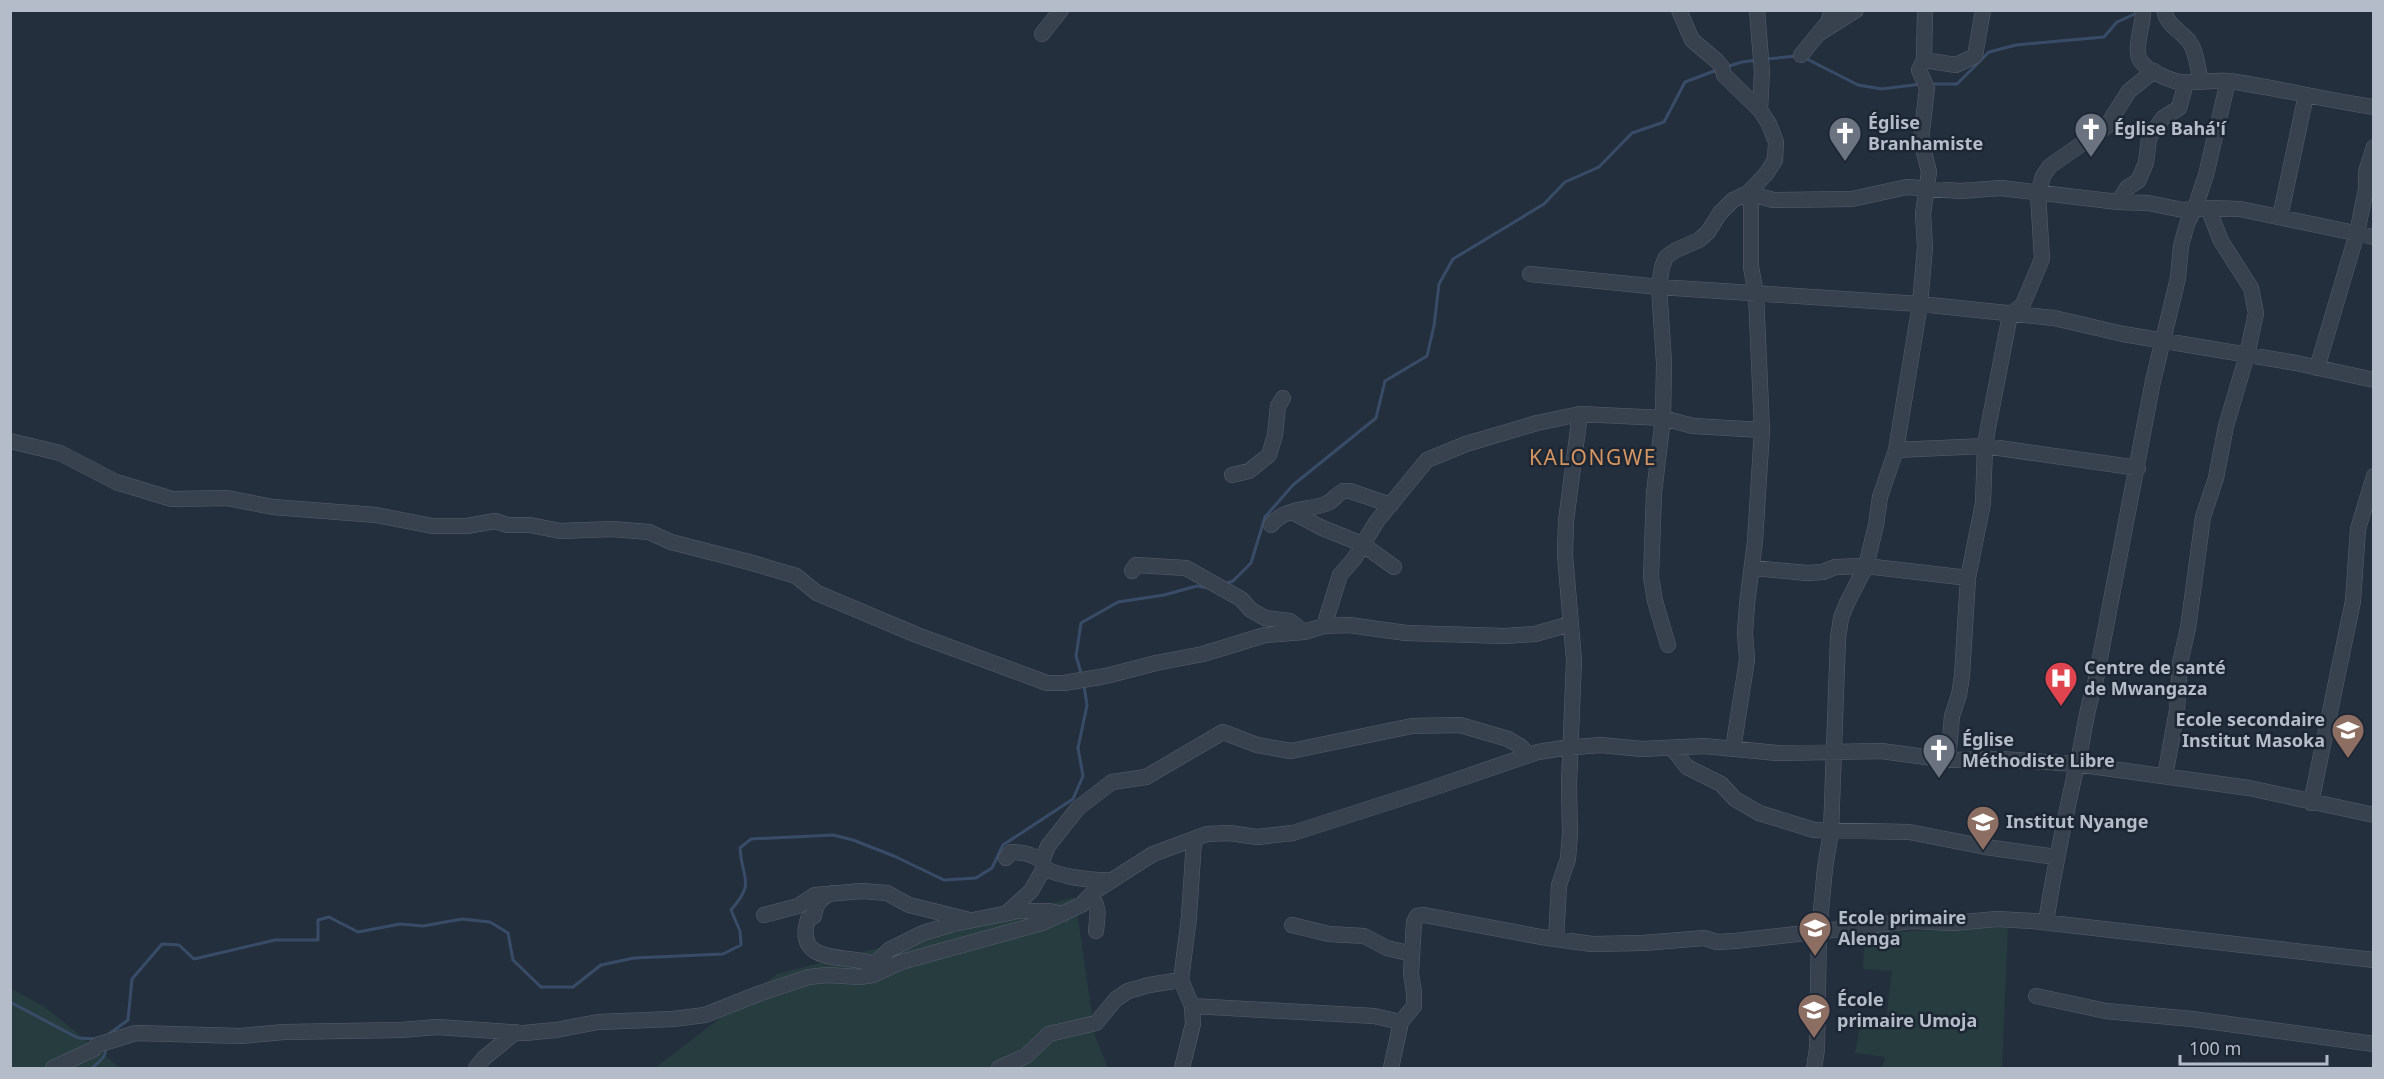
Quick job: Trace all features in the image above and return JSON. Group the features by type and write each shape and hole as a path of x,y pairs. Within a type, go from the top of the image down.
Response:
{"street":[{"path":"1042,34 1061,10"},
{"path":"1668,645 1654,601 1651,577 1654,493 1664,418 1664,363 1659,287 1662,267 1666,257 1699,240 1733,200 1748,193 1766,174 1775,160 1776,142 1760,110 1724,75 1722,67 1692,40 1678,10"},
{"path":"1757,10 1762,72 1760,110"},
{"path":"1801,55 1828,22 1832,10"},
{"path":"1816,35 1856,10"},
{"path":"1814,1068 1819,931 1824,868 1831,832 1835,700 1841,618 1861,572 1866,566 1880,497 1896,450 1920,304 1925,247 1923,214 1929,172 1923,154 1921,137 1928,88 1919,70 1924,60 1925,10"},
{"path":"1924,60 1956,65 1975,56 1983,10"},
{"path":"2142,10 2138,52 2140,61 2174,81 2228,81 2373,107"},
{"path":"2118,202 2127,188 2138,181 2146,163 2149,138 2163,118 2179,108 2193,82 2194,51 2187,38 2177,33 2164,10"},
{"path":"1948,760 1952,716 1962,676 1968,578 1983,503 1985,446 2010,315 2023,304 2042,259 2038,194 2043,176 2050,166 2106,127 2129,91 2154,71"},
{"path":"2046,922 2056,857 2084,718 2095,684 2153,381 2178,278 2181,246 2187,224 2202,208 2206,175 2228,81"},
{"path":"2280,217 2306,95"},
{"path":"2317,368 2358,233 2366,189 2366,172 2373,147"},
{"path":"1748,193 1773,200 1852,199 1907,187 1960,191 2001,188 2038,194 2148,203 2183,210 2240,209 2373,237"},
{"path":"1732,749 1747,660 1745,633 1753,568 1762,430 1755,294 1751,267 1751,205 1748,193"},
{"path":"2165,776 2177,710 2180,663 2188,628 2204,517 2256,313 2252,288 2202,208"},
{"path":"1530,274 1659,287 1920,304 2054,318 2373,380"},
{"path":"1232,475 1249,471 1269,455 1275,435 1278,406 1283,398"},
{"path":"1324,626 1340,575 1354,559 1377,521 1427,460 1466,444 1537,423 1580,414 1664,418 1693,426 1762,430"},
{"path":"1556,939 1559,885 1569,852 1574,660 1565,555 1566,521 1580,414"},
{"path":"10,441 60,453 116,482 172,499 226,498 273,507 376,515 432,526 466,526 495,521 508,525 530,525 560,531 612,529 649,532 664,540 796,576 817,593 917,635 1047,683 1083,681 1203,654 1265,635 1304,632 1324,626 1349,625 1406,633 1505,636 1535,633 1570,624"},
{"path":"1896,450 1985,446 2138,468"},
{"path":"2312,803 2353,601 2358,529 2373,476"},
{"path":"1271,525 1276,519 1292,512 1330,502 1343,490 1350,490 1391,505"},
{"path":"1292,512 1315,525 1362,544 1394,567"},
{"path":"1132,572 1136,565 1186,568 1241,599 1251,610 1265,618 1290,621 1304,632"},
{"path":"1753,568 1807,573 1823,572 1835,567 1866,566 1968,578"},
{"path":"1006,914 1030,891 1043,864 1048,846 1078,808 1112,782 1146,777 1223,732 1257,745 1291,751 1412,726 1460,725 1508,740 1520,746 1529,755"},
{"path":"827,975 860,977 882,972 902,962 1042,922 1081,905 1112,880 1153,855 1216,832 1257,837 1302,831 1538,752 1570,747 1601,745 1642,749 1704,746 1777,753 1881,751 1948,760 2001,759 2076,764 2272,792 2312,803 2373,815"},
{"path":"1672,748 1687,767 1721,784 1747,806 1759,813 1805,828 1831,832 1909,832 1986,847 2056,857"},
{"path":"1182,1068 1193,1024 1192,1006 1181,980 1189,917 1194,840"},
{"path":"1006,858 1011,852 1020,852 1035,856 1057,874 1094,881 1112,880"},
{"path":"764,915 798,906 815,895 862,891 887,893 909,905 972,920"},
{"path":"832,893 823,896 815,909 814,916 808,920 804,932 808,944 831,958 874,964"},
{"path":"1090,896 1097,902 1096,932"},
{"path":"874,964 889,950 923,933 972,920 1029,910 1063,914"},
{"path":"1390,1068 1401,1022 1414,1006 1411,974 1414,922 1417,916 1424,915 1592,944 1704,938 1718,942 1912,921 2046,922 2373,960"},
{"path":"1292,926 1329,934 1364,936 1387,948 1412,954"},
{"path":"53,1068 94,1049 97,1045 136,1033 241,1036 284,1032 438,1027 542,1032 604,1021 673,1019 705,1015 809,977 874,964 902,962"},
{"path":"999,1068 1026,1056 1049,1034 1096,1023 1116,999 1128,991 1181,980"},
{"path":"2036,996 2106,1011 2192,1019 2373,1044"},
{"path":"1192,1006 1293,1010 1354,1017 1374,1016 1401,1022"},
{"path":"476,1068 484,1058 516,1032"}],"green space":[{"path":"1075,897 1095,1036 1108,1068 655,1068 777,974"},
{"path":"2008,927 2002,1068 1882,1068 1885,1057 1855,1053 1862,1018 1886,1020 1892,971 1863,969 1865,933"},
{"path":"10,988 45,1007 120,1068 11,1068"}],"waterway":[{"path":"1930,84 1957,84 1989,52 2016,45 2104,37 2117,22 2137,13"},
{"path":"1767,59 1796,56"},
{"path":"1805,58 1858,85 1882,89 1921,84"},
{"path":"1726,67 1758,60"},
{"path":"1225,584 1233,581 1251,563 1265,517 1293,485 1376,418 1385,381 1427,356 1434,326 1439,284 1453,259 1544,204 1565,182 1599,167 1632,133 1664,122 1685,82 1717,70"},
{"path":"1082,676 1076,656 1081,623 1118,602 1164,595 1197,586 1210,588"},
{"path":"109,1034 128,1020 132,979 162,944 179,945 194,959 275,940 318,940 318,920 329,917 358,932 400,924 423,926 462,919 490,922 508,933 513,960 541,987 573,987 601,965 634,958 723,954 741,945 740,931 731,910 743,893 746,880 740,848 751,839 833,835 894,856 944,880 976,878 992,868 1003,845 1073,799 1083,776 1078,748 1087,705 1084,686"},
{"path":"10,1002 78,1038 96,1039"},
{"path":"92,1068 104,1056 105,1046"}],"place":[{"name":"Église Bahá'í","path":"2091,158"},
{"name":"Église Branhamiste","path":"1845,162"},
{"name":"Centre de santé de Mwangaza","path":"2061,707"},
{"name":"Ecole secondaire Institut Masoka","path":"2348,759"},
{"name":"Église Méthodiste Libre","path":"1939,779"},
{"name":"Institut Nyange","path":"1983,851"},
{"name":"Ecole primaire Alenga","path":"1815,957"},
{"name":"École primaire Umoja","path":"1814,1039"}],"district":[{"name":"KALONGWE","path":"1593,458"}]}
